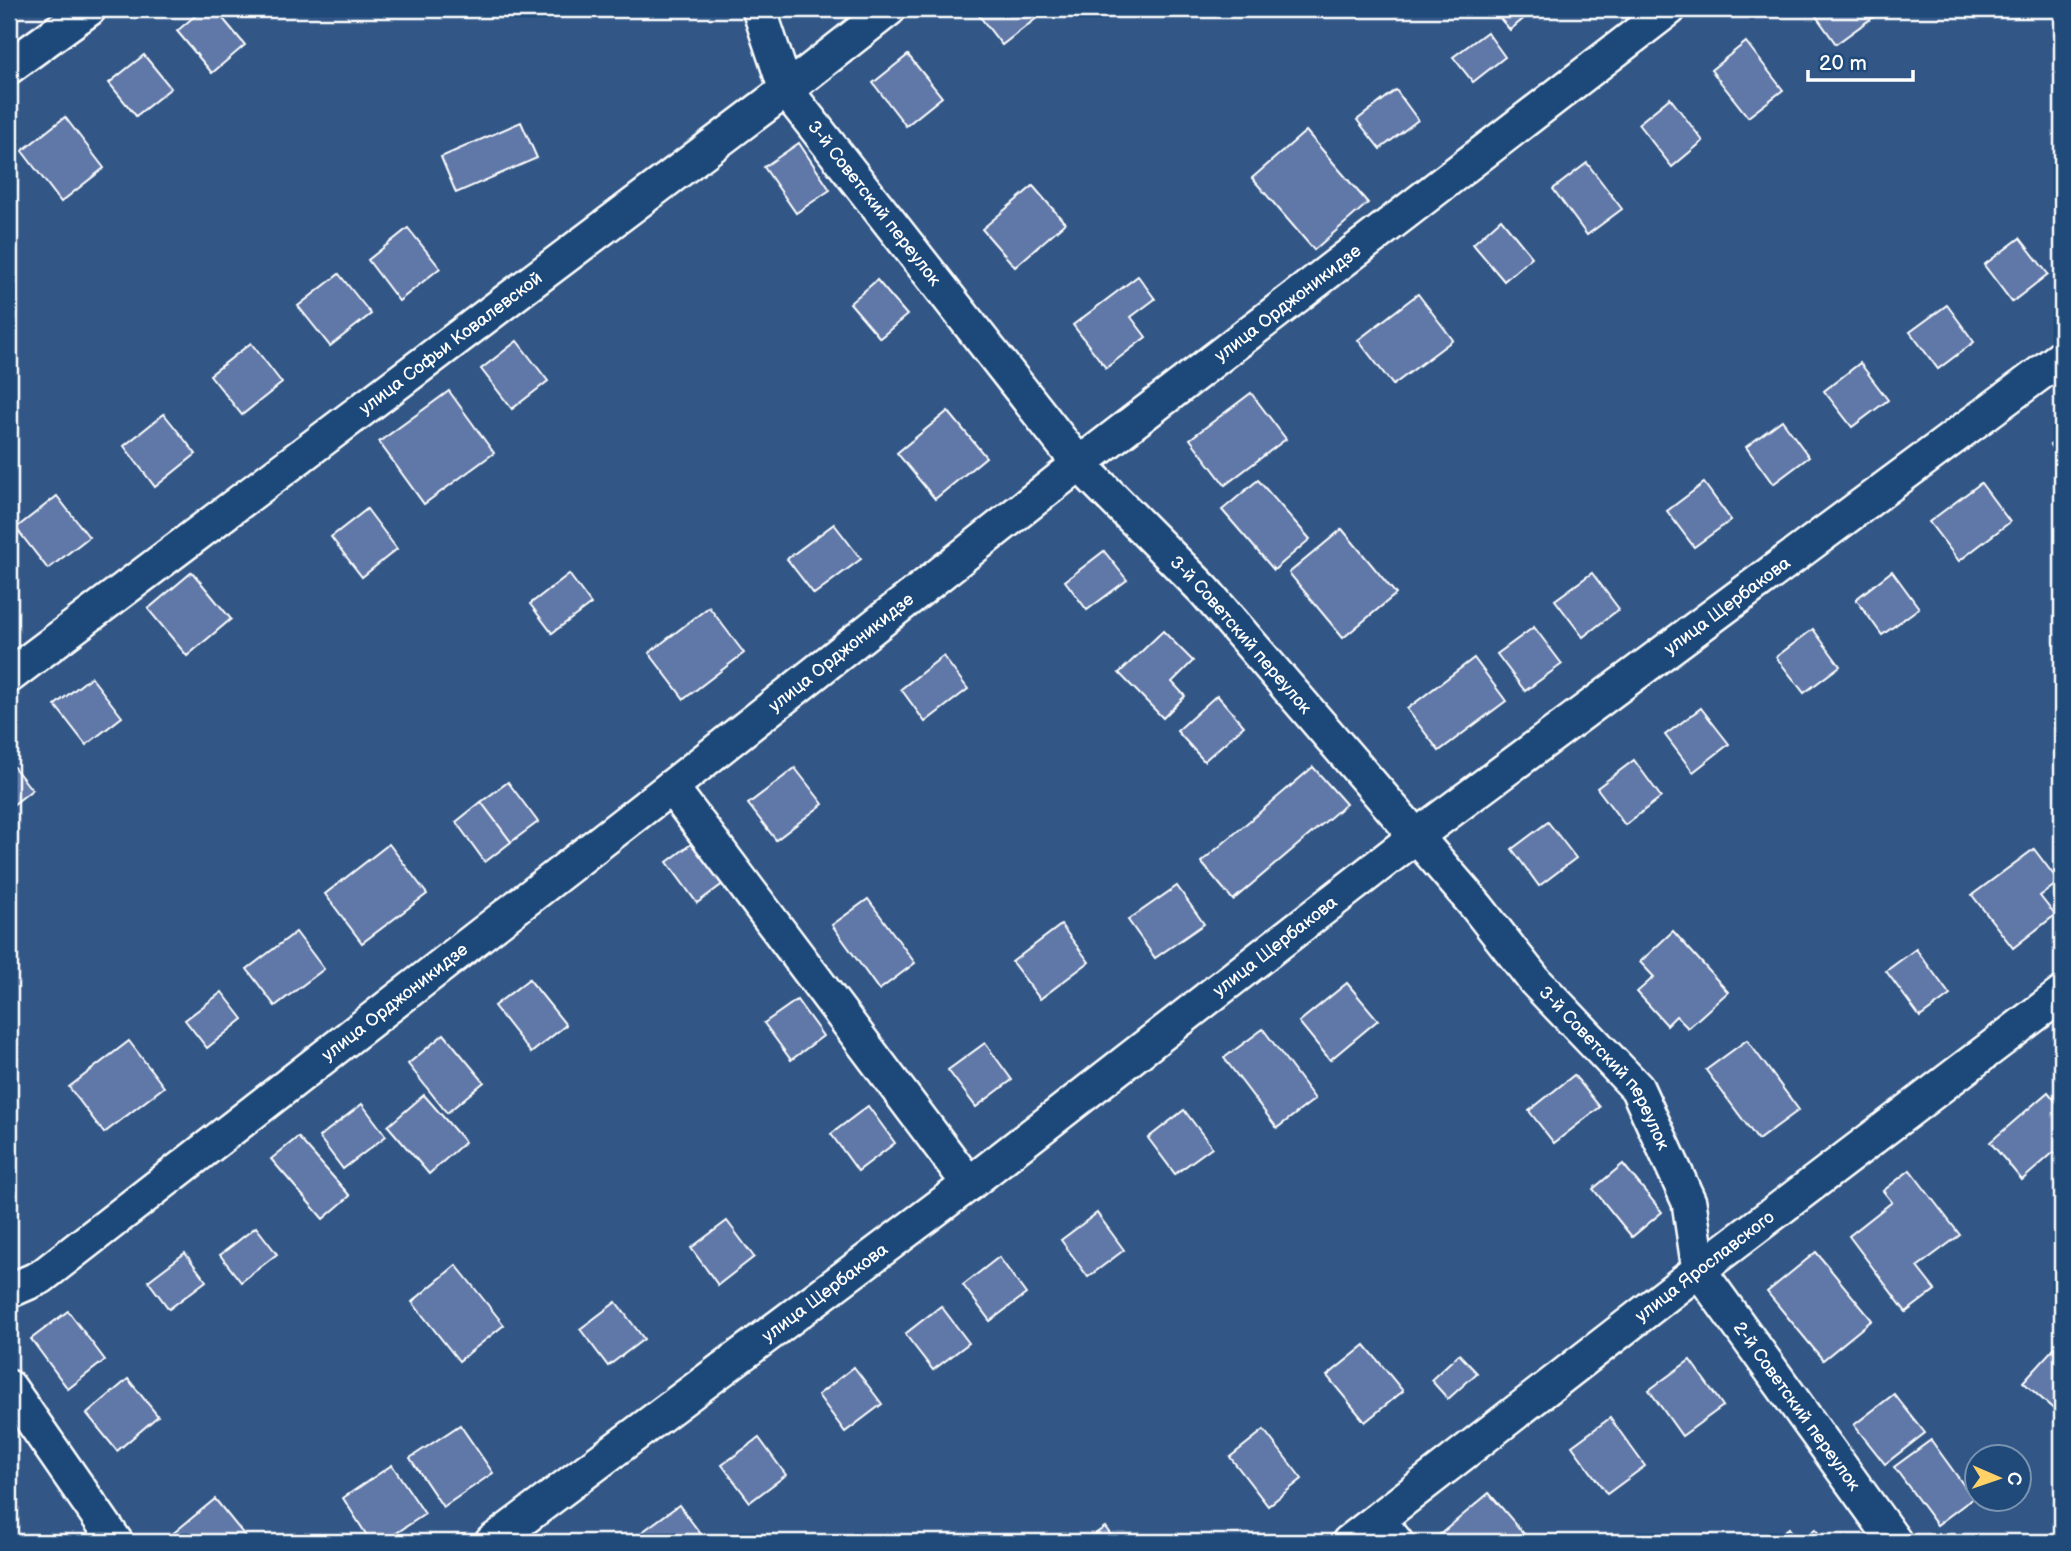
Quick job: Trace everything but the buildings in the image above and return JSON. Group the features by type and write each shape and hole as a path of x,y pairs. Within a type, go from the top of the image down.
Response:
{"street":[{"path":"9,67 89,9"},
{"name":"3-й Советский переулок","path":"759,9 786,90 1079,464 1204,590 1477,907 1535,981 1637,1088 1689,1202 1699,1270"},
{"name":"улица Софьи Ковалевской","path":"9,676 786,90 889,9"},
{"name":"улица Орджоникидзе","path":"9,1291 41,1277 671,787 1079,464 1669,9"},
{"name":"улица Щербакова","path":"492,1542 969,1184 1415,837 2062,357"},
{"path":"671,787 969,1184"},
{"name":"улица Ярославского","path":"1349,1542 1387,1531 1699,1270 2062,994"},
{"name":"2-й Советский переулок","path":"1699,1270 1895,1542"},
{"path":"9,1387 116,1542"}]}
